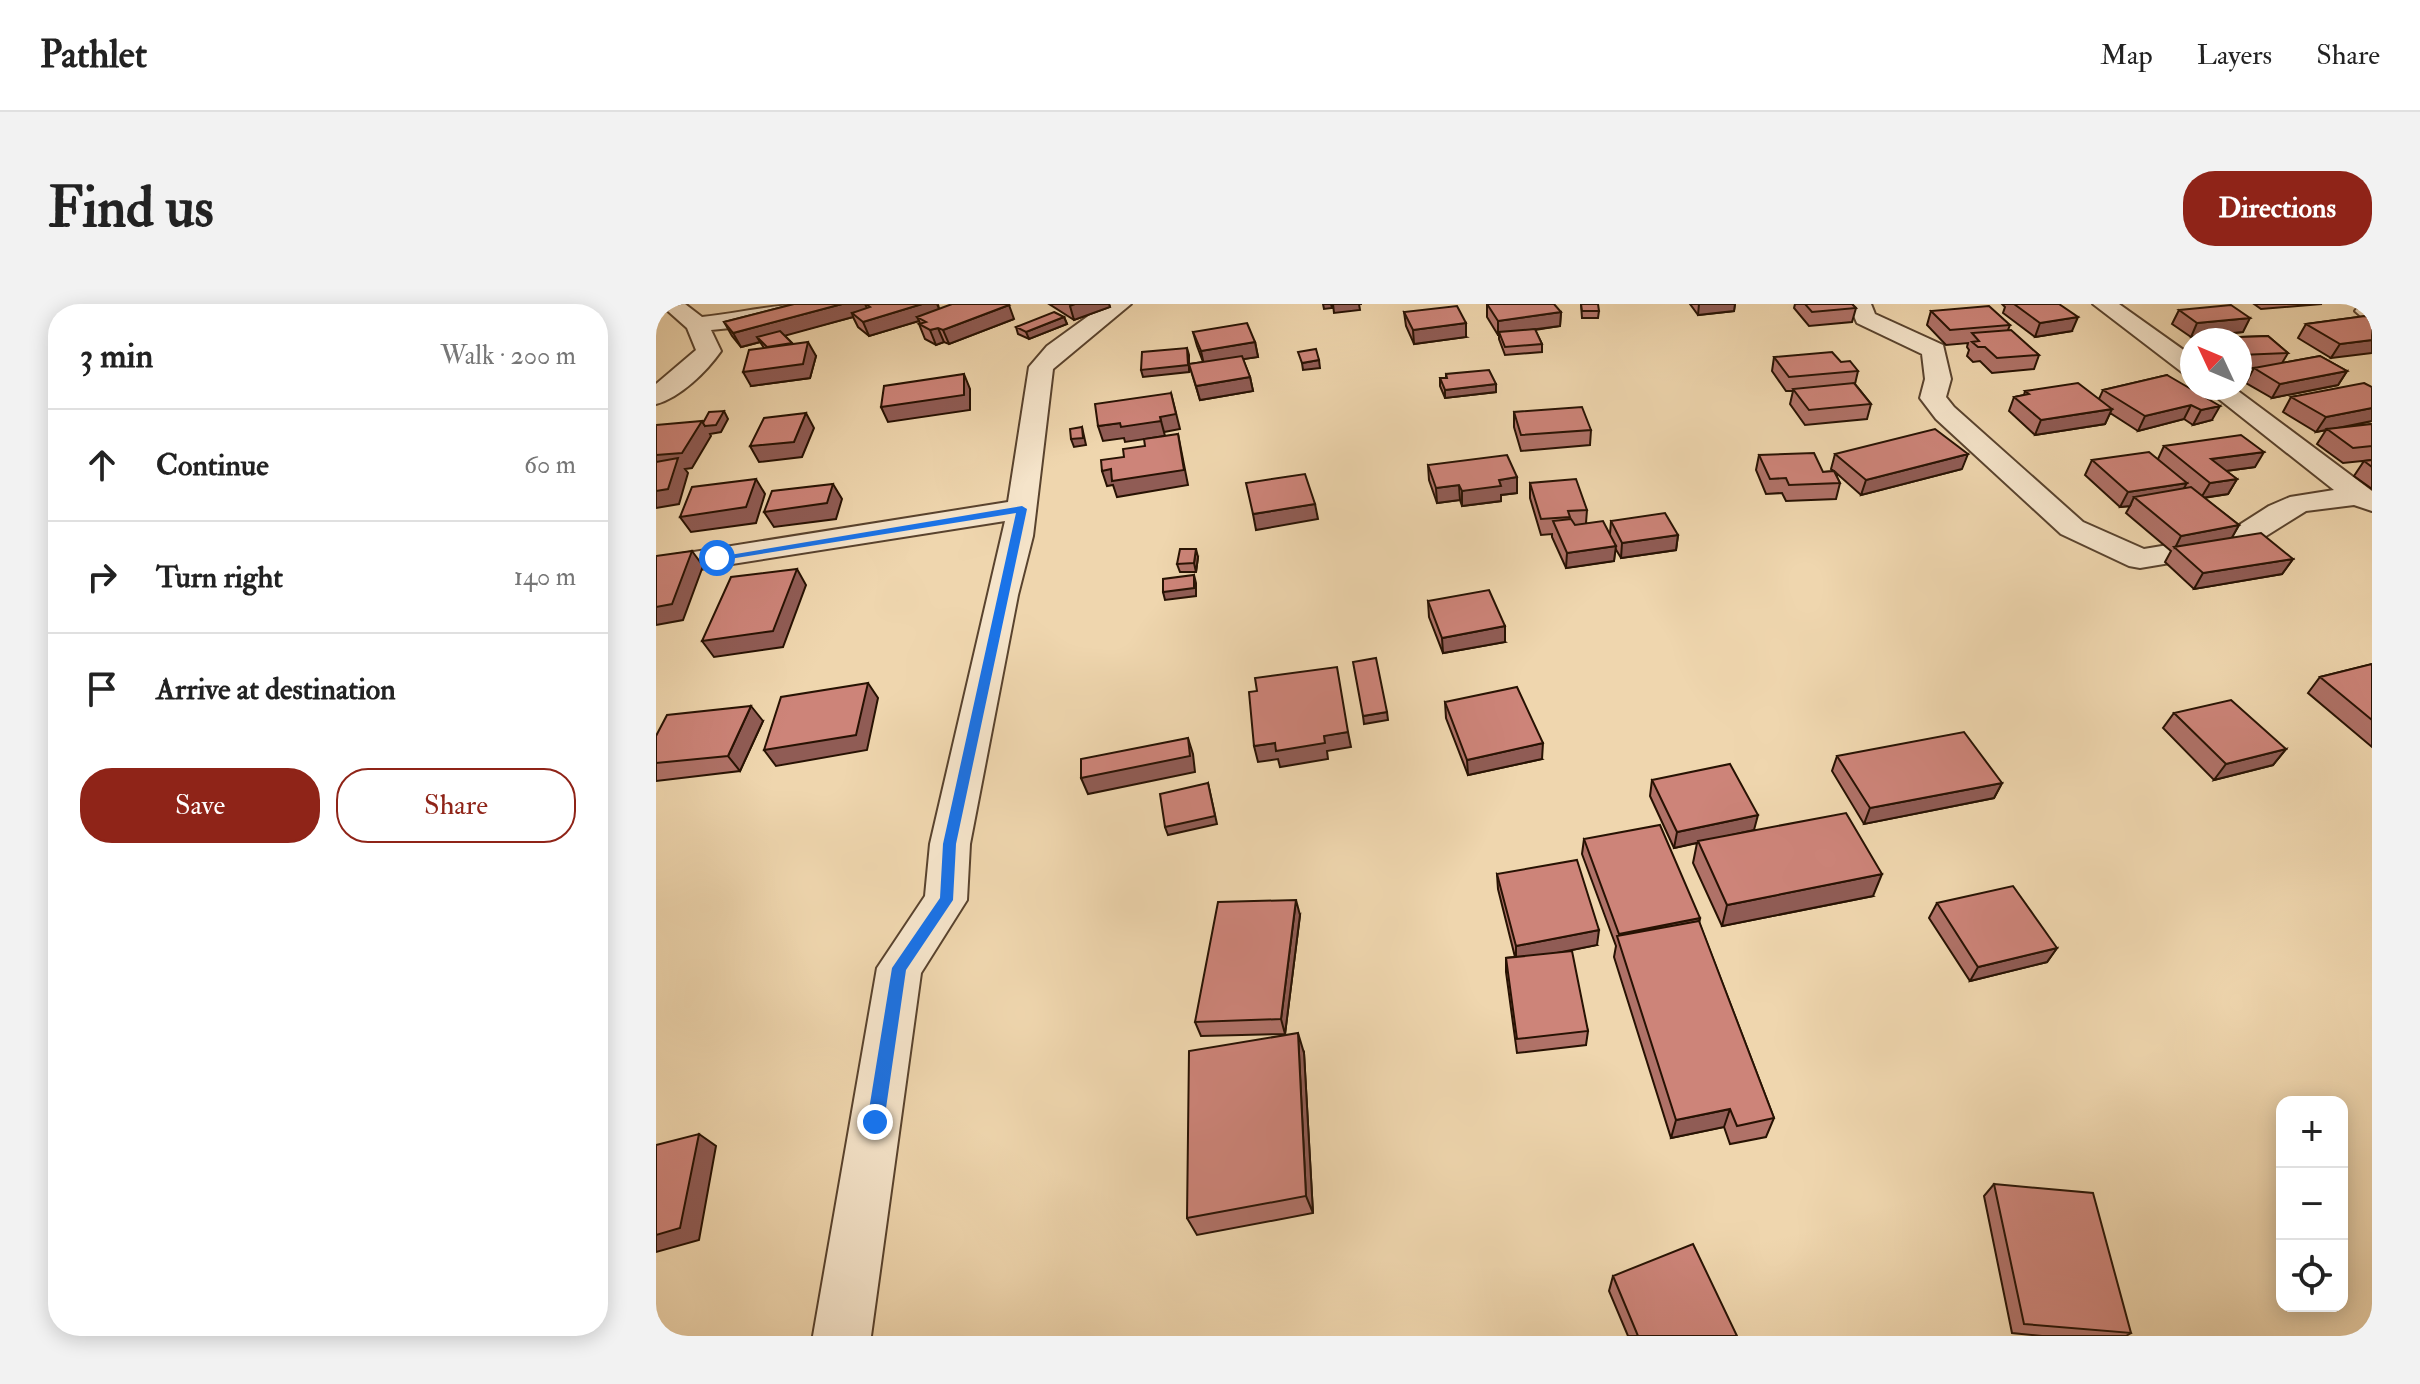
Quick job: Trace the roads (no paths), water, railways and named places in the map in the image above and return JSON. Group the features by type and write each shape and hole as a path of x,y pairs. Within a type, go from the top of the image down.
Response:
{"street":[{"path":"656,396 694,367 709,351 697,325 671,304"},
{"path":"697,325 760,318 801,304"},
{"path":"842,1336 899,968 946,900 950,844 1022,509 1041,367 1056,351 1120,304"},
{"path":"1860,304 1861,312 1874,323 1934,350 1938,379 1933,398 1945,413 2060,518 2072,528 2140,559 2231,544 2280,512 2300,503 2366,501"},
{"path":"2104,304 2180,359"},
{"path":"2234,400 2366,501"},
{"path":"656,567 1022,509"}]}
